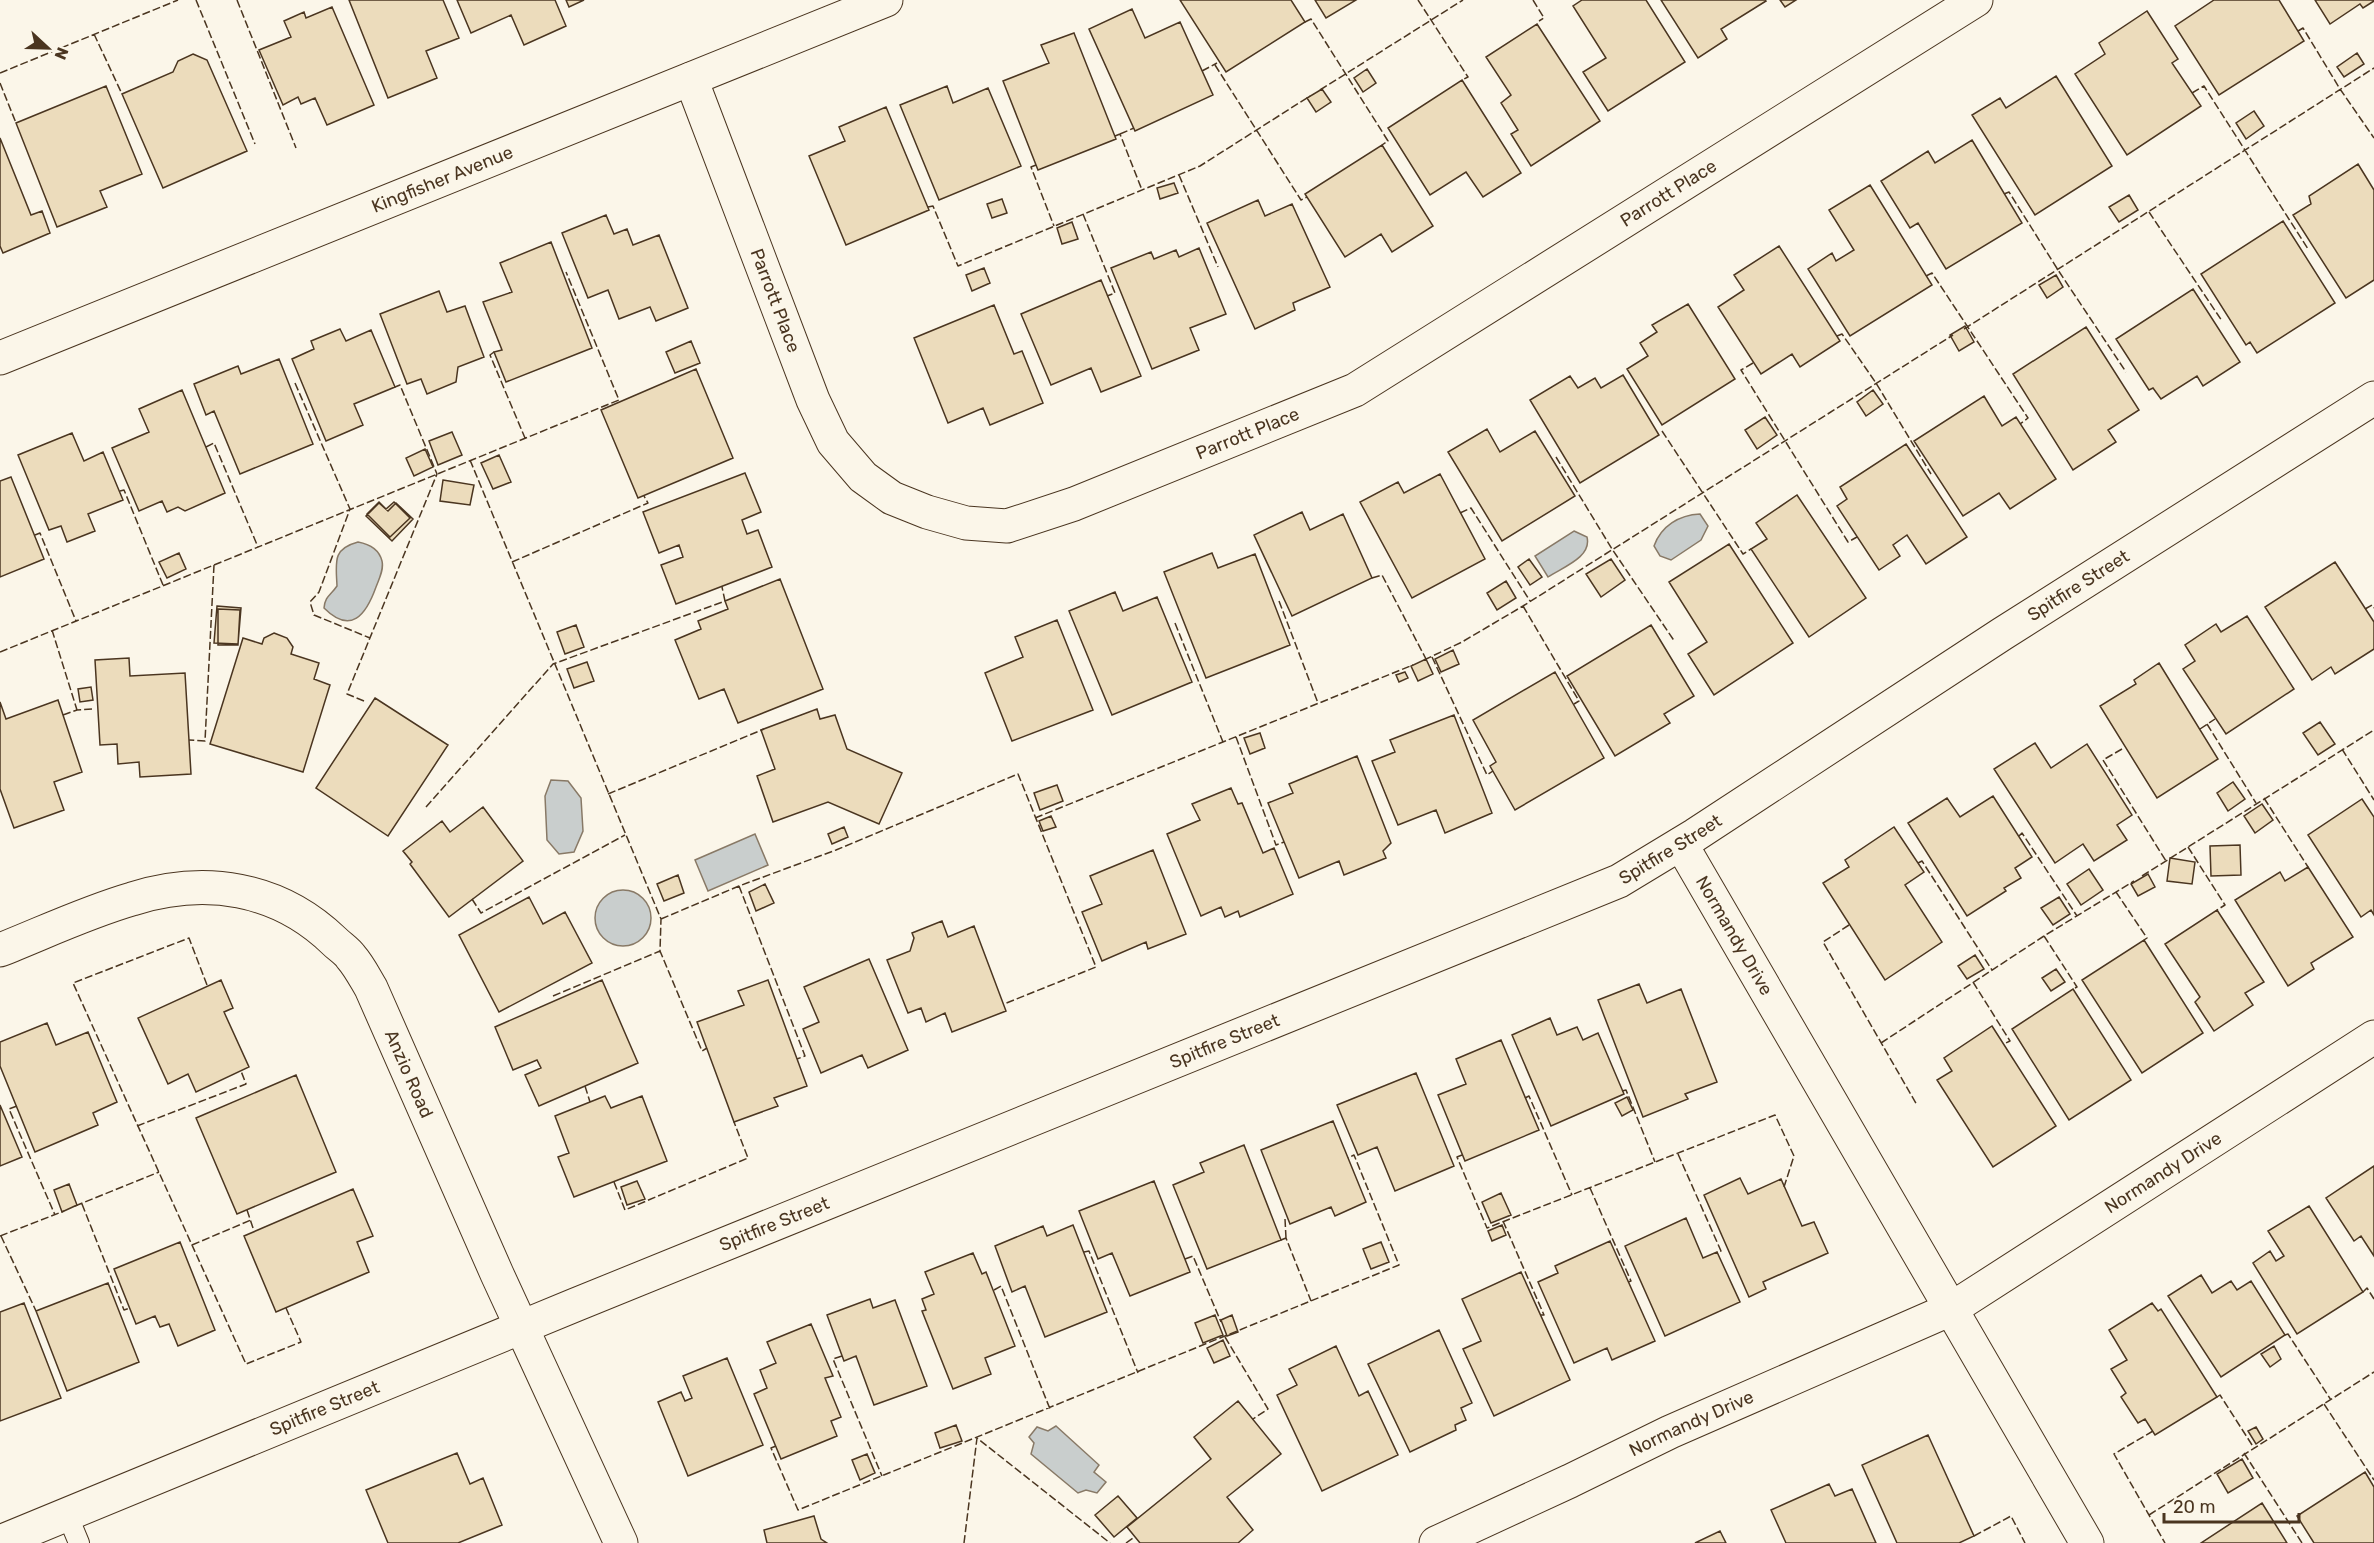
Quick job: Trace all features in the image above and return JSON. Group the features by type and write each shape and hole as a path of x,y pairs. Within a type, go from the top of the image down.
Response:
{"street":[{"name":"Kingfisher Avenue","path":"0,358 885,0"},
{"name":"Parrott Place","path":"691,79 813,400 832,442 863,477 892,498 927,512 966,523 1007,526 1074,504 1355,390 1976,0"},
{"name":"Spitfire Street","path":"0,1542 73,1529 521,1327 1619,880 1681,844 1986,644 2374,398"},
{"name":"Normandy Drive","path":"1681,844 2087,1543"},
{"name":"Anzio Road","path":"0,950 132,898 192,886 231,889 269,898 298,912 315,924 351,956 370,988 521,1327 621,1543"},
{"name":"Normandy Drive","path":"1436,1543 1670,1432 1951,1310 2374,1037"}],"shaded area":[{"path":"1700,514 1708,526 1701,540 1671,560 1660,556 1654,546 1666,527 1678,519"},
{"path":"1574,531 1587,537 1585,550 1575,561 1548,577 1535,556"},
{"path":"358,542 370,546 379,553 382,571 372,597 362,613 350,621 342,620 324,608 327,598 337,586 337,558 344,548"},
{"path":"551,780 568,781 581,798 583,831 574,852 559,854 547,840 545,796"},
{"path":"755,834 768,865 708,891 695,860"},
{"path":"623,890 634,892 643,898 649,907 651,918 649,929 643,938 634,944 623,946 612,944 603,938 597,929 595,918 597,907 603,898 612,892"},
{"path":"1056,1426 1099,1465 1094,1472 1106,1482 1097,1493 1086,1490 1078,1493 1031,1454 1034,1443 1029,1437 1037,1427 1048,1431"}],"building":[{"path":"349,0 443,0 459,38 426,51 437,78 388,98"},
{"path":"457,0 555,0 566,26 524,45 511,15 471,33"},
{"path":"566,0 584,0 569,7"},
{"path":"1180,0 1291,0 1305,22 1226,72"},
{"path":"1315,0 1356,0 1326,18"},
{"path":"1582,0 1646,0 1685,62 1608,111 1583,72 1606,58 1573,6"},
{"path":"1661,0 1766,1 1721,29 1727,39 1698,58"},
{"path":"1780,0 1796,0 1785,7"},
{"path":"2214,0 2279,0 2304,41 2219,95 2175,26"},
{"path":"2315,0 2374,1 2363,8 2360,4 2330,24"},
{"path":"332,7 374,105 327,125 315,98 301,104 298,97 283,105 259,50 291,37 284,21 304,12 306,18"},
{"path":"1132,9 1145,38 1180,22 1213,95 1135,131 1089,29"},
{"path":"2147,11 2178,59 2172,63 2201,106 2127,155 2075,74 2105,54 2099,43"},
{"path":"1537,24 1600,121 1531,166 1511,134 1518,130 1501,103 1511,95 1486,57"},
{"path":"1074,33 1116,139 1038,170 1003,81 1049,63 1041,45"},
{"path":"2357,53 2364,64 2344,77 2337,67"},
{"path":"193,54 207,60 247,151 163,188 122,94 173,72 178,61"},
{"path":"1367,69 1376,83 1363,92 1354,78"},
{"path":"2056,76 2112,166 2035,215 1972,115 2000,98 2006,108"},
{"path":"1462,80 1521,173 1483,197 1466,172 1430,195 1388,128"},
{"path":"106,86 142,174 100,191 107,207 57,227 16,123"},
{"path":"947,86 953,103 988,88 1021,166 939,200 900,105"},
{"path":"1322,89 1331,102 1316,112 1307,98"},
{"path":"886,107 929,210 846,245 809,156 845,141 839,127"},
{"path":"2254,111 2264,126 2246,139 2236,123"},
{"path":"0,138 31,215 42,211 50,233 3,253 0,246"},
{"path":"1972,140 2022,223 1946,269 1918,223 1910,228 1881,181 1928,151 1935,163"},
{"path":"1382,145 1433,226 1392,252 1381,234 1345,257 1305,194"},
{"path":"2358,164 2374,190 2374,280 2346,298 2293,215 2311,204 2309,196"},
{"path":"1174,183 1178,193 1160,199 1157,188"},
{"path":"1870,185 1932,285 1850,336 1808,269 1832,253 1836,261 1854,250 1829,210"},
{"path":"2129,195 2138,210 2119,222 2109,207"},
{"path":"1002,199 1007,213 992,218 987,204"},
{"path":"1258,200 1265,216 1292,204 1330,287 1293,303 1295,310 1255,329 1207,223"},
{"path":"606,215 614,234 627,229 633,245 659,235 688,308 656,321 650,307 619,319 608,290 588,298 562,233"},
{"path":"2283,221 2335,303 2257,353 2250,342 2246,345 2201,274"},
{"path":"1072,222 1078,239 1062,244 1057,228"},
{"path":"551,242 592,348 506,382 494,352 502,350 483,302 512,292 500,263"},
{"path":"1779,246 1840,341 1800,367 1792,354 1761,374 1718,307 1744,290 1734,275"},
{"path":"1199,248 1226,314 1190,328 1199,350 1152,369 1111,268 1151,252 1154,259 1176,250 1179,257"},
{"path":"984,268 990,283 972,291 966,275"},
{"path":"2056,275 2063,287 2047,298 2039,285"},
{"path":"1101,280 1141,376 1101,392 1091,368 1051,385 1021,314"},
{"path":"2193,289 2240,362 2203,386 2197,376 2161,399 2153,388 2149,390 2116,339"},
{"path":"439,291 447,312 465,306 484,357 458,367 456,382 427,394 421,379 407,384 380,314"},
{"path":"1688,304 1735,379 1662,425 1627,369 1648,356 1640,343 1657,332 1652,325"},
{"path":"994,305 1014,354 1022,351 1043,403 990,425 983,408 948,423 914,338"},
{"path":"1965,326 1974,342 1959,351 1950,335"},
{"path":"2086,327 2139,410 2108,430 2116,442 2073,470 2013,374"},
{"path":"340,329 346,341 371,330 395,387 354,404 363,425 326,441 292,359 314,349 311,341"},
{"path":"691,341 700,363 675,373 666,352"},
{"path":"279,359 313,444 240,474 214,411 206,415 194,384 238,366 241,374"},
{"path":"696,369 733,458 638,498 601,410"},
{"path":"1623,375 1659,435 1580,483 1530,400 1570,376 1578,388 1595,378 1601,388"},
{"path":"182,390 225,493 185,511 178,507 167,512 162,501 139,511 112,448 149,432 139,409"},
{"path":"1873,390 1883,404 1866,416 1857,402"},
{"path":"1984,396 2002,426 2016,417 2056,479 2010,509 1999,493 1963,516 1914,441"},
{"path":"1765,417 1777,435 1757,449 1745,430"},
{"path":"1487,429 1500,452 1535,431 1575,496 1502,541 1448,452"},
{"path":"452,432 462,455 438,465 429,441"},
{"path":"72,433 84,461 103,452 123,500 88,514 95,531 67,542 61,526 49,530 18,455"},
{"path":"1906,444 1967,537 1926,564 1907,535 1893,545 1900,556 1879,570 1837,506 1847,499 1840,487"},
{"path":"425,449 433,467 414,476 406,458"},
{"path":"499,455 511,482 493,489 481,463"},
{"path":"745,473 761,512 742,520 747,534 758,530 772,567 676,604 661,565 683,557 679,545 659,553 643,512"},
{"path":"1440,474 1485,559 1412,598 1360,502 1398,482 1404,493"},
{"path":"11,477 44,559 0,577 0,481"},
{"path":"443,480 474,485 470,505 440,501"},
{"path":"1797,495 1866,598 1809,637 1751,549 1767,539 1756,523"},
{"path":"379,502 386,509 394,502 410,518 390,537 367,514"},
{"path":"379,503 388,511 396,503 413,519 392,541 366,516"},
{"path":"1302,512 1310,530 1343,514 1372,578 1292,616 1254,535"},
{"path":"1729,544 1793,643 1714,695 1688,654 1707,642 1669,582"},
{"path":"179,553 186,569 167,578 159,562"},
{"path":"1212,553 1218,568 1255,554 1290,645 1206,678 1164,572"},
{"path":"1529,559 1542,577 1530,585 1518,567"},
{"path":"1611,559 1625,580 1601,597 1586,574"},
{"path":"2335,562 2374,622 2374,649 2335,674 2331,667 2312,680 2265,607"},
{"path":"780,579 823,689 738,723 724,689 699,699 675,640 701,629 698,621 728,609 725,601"},
{"path":"1506,581 1516,598 1497,610 1487,593"},
{"path":"1115,592 1123,611 1157,597 1192,682 1112,715 1069,611"},
{"path":"217,606 241,608 238,644 214,643"},
{"path":"218,609 240,610 238,645 218,645"},
{"path":"2247,616 2294,689 2226,734 2183,669 2195,661 2185,645 2216,624 2221,632"},
{"path":"1057,620 1093,710 1012,741 985,673 1023,657 1015,637"},
{"path":"576,625 584,647 565,654 557,632"},
{"path":"1651,625 1694,696 1664,714 1670,723 1615,756 1567,676"},
{"path":"274,633 287,638 293,647 291,654 319,663 314,679 330,685 303,772 210,744 243,638 262,644 264,638"},
{"path":"1453,650 1459,664 1441,672 1435,659"},
{"path":"129,658 130,676 185,673 191,774 140,777 139,762 118,764 117,744 100,745 95,660"},
{"path":"1426,659 1433,674 1418,681 1411,666"},
{"path":"587,662 594,681 574,688 567,669"},
{"path":"2159,663 2218,759 2157,798 2100,706 2136,684 2134,680"},
{"path":"1405,672 1408,678 1399,682 1396,675"},
{"path":"1555,672 1604,758 1515,810 1490,766 1496,762 1473,720"},
{"path":"91,687 93,700 80,702 78,689"},
{"path":"375,698 448,745 388,836 316,788"},
{"path":"58,700 82,772 54,782 64,810 14,828 0,789 0,702 6,719"},
{"path":"817,709 820,719 835,715 847,749 902,773 879,824 828,802 773,822 757,776 775,769 761,730"},
{"path":"1454,715 1492,813 1445,833 1436,810 1398,825 1372,761 1395,752 1390,740"},
{"path":"2320,722 2335,744 2318,755 2303,733"},
{"path":"1260,733 1265,748 1250,754 1244,738"},
{"path":"2035,743 2051,768 2087,744 2132,815 2117,825 2127,840 2094,861 2083,844 2055,863 1994,769"},
{"path":"1357,756 1391,843 1383,851 1386,858 1344,875 1339,861 1299,878 1268,803 1293,793 1289,784"},
{"path":"2233,782 2245,799 2228,811 2217,793"},
{"path":"1057,785 1063,801 1040,810 1034,793"},
{"path":"1231,788 1238,804 1242,803 1263,853 1274,848 1293,894 1240,917 1238,911 1225,917 1221,907 1201,916 1167,834 1200,820 1192,804"},
{"path":"1993,796 2032,857 2015,868 2021,878 2004,888 2006,891 1967,916 1908,823 1947,798 1960,817"},
{"path":"2362,799 2374,817 2374,915 2371,910 2361,917 2308,835"},
{"path":"2262,804 2273,820 2255,833 2244,816"},
{"path":"483,807 523,861 449,917 403,851 442,821 450,832"},
{"path":"1051,816 1056,827 1043,831 1039,821"},
{"path":"844,827 848,837 832,844 828,834"},
{"path":"1894,827 1924,872 1905,885 1942,942 1885,980 1823,883 1849,867 1845,860"},
{"path":"2240,845 2241,875 2211,876 2210,846"},
{"path":"1153,850 1186,934 1148,949 1146,942 1102,961 1082,912 1102,904 1090,876"},
{"path":"2170,858 2195,862 2192,884 2167,881"},
{"path":"2308,867 2353,937 2311,963 2314,969 2288,986 2235,900 2280,872 2285,881"},
{"path":"2089,869 2103,890 2081,905 2067,884"},
{"path":"2148,874 2155,887 2138,896 2131,884"},
{"path":"678,875 684,893 664,901 657,884"},
{"path":"765,884 774,903 756,911 749,892"},
{"path":"529,897 543,924 565,912 592,963 499,1012 459,935"},
{"path":"2059,897 2070,914 2053,925 2041,908"},
{"path":"2217,910 2264,982 2245,993 2253,1005 2214,1031 2195,1002 2200,997 2165,944"},
{"path":"942,921 948,937 974,926 1006,1011 952,1032 945,1013 926,1022 921,1008 908,1013 887,960 910,951 914,938 912,933"},
{"path":"2144,940 2203,1033 2142,1073 2082,980"},
{"path":"1975,955 1984,969 1967,979 1958,966"},
{"path":"869,959 908,1050 868,1068 862,1055 821,1073 803,1029 819,1022 804,987"},
{"path":"2056,969 2065,982 2051,991 2042,978"},
{"path":"221,980 233,1008 224,1012 249,1067 196,1092 188,1074 168,1084 138,1018"},
{"path":"602,980 638,1063 539,1106 525,1075 541,1068 537,1060 513,1070 495,1027"},
{"path":"768,980 807,1086 774,1098 778,1106 734,1122 697,1022 744,1005 738,991"},
{"path":"1639,984 1647,1003 1681,989 1717,1082 1685,1094 1688,1099 1643,1117 1598,1000"},
{"path":"2073,989 2131,1080 2069,1120 2012,1029"},
{"path":"1550,1018 1557,1035 1577,1027 1583,1040 1598,1033 1624,1094 1551,1126 1512,1035"},
{"path":"47,1023 56,1045 88,1032 117,1102 93,1113 98,1125 35,1152 0,1066 0,1042"},
{"path":"1992,1026 2056,1126 1993,1167 1937,1080 1952,1071 1944,1058"},
{"path":"1501,1040 1539,1130 1465,1161 1438,1095 1466,1084 1456,1059"},
{"path":"1416,1073 1454,1166 1395,1191 1377,1147 1358,1155 1337,1105"},
{"path":"296,1075 336,1172 237,1214 196,1118"},
{"path":"605,1096 611,1108 642,1096 667,1161 574,1197 558,1157 569,1153 555,1116"},
{"path":"1627,1097 1633,1110 1622,1116 1615,1103"},
{"path":"0,1105 22,1157 0,1166"},
{"path":"1333,1121 1366,1202 1335,1216 1331,1207 1290,1224 1261,1150"},
{"path":"1244,1145 1281,1240 1207,1269 1173,1185 1204,1172 1200,1163"},
{"path":"2374,1166 2374,1256 2361,1236 2354,1241 2326,1198"},
{"path":"1740,1178 1748,1194 1781,1179 1802,1226 1814,1222 1828,1253 1763,1282 1766,1289 1749,1297 1704,1195"},
{"path":"637,1181 645,1199 627,1205 621,1187"},
{"path":"1154,1181 1190,1272 1130,1296 1112,1253 1098,1259 1079,1211"},
{"path":"69,1184 77,1205 62,1212 54,1190"},
{"path":"353,1189 373,1236 357,1242 369,1272 276,1312 244,1236"},
{"path":"1501,1193 1511,1215 1491,1223 1482,1202"},
{"path":"2309,1206 2363,1292 2297,1334 2253,1263 2270,1251 2276,1261 2284,1256 2268,1231"},
{"path":"1686,1218 1703,1258 1717,1252 1740,1302 1665,1336 1625,1246"},
{"path":"1073,1225 1107,1312 1045,1337 1025,1286 1012,1292 995,1246 1043,1226 1047,1236"},
{"path":"1502,1225 1506,1235 1492,1241 1488,1231"},
{"path":"1610,1241 1655,1341 1612,1360 1607,1348 1574,1363 1538,1282 1558,1273 1555,1266"},
{"path":"180,1242 215,1330 178,1346 169,1324 160,1327 155,1316 136,1324 114,1269"},
{"path":"1381,1242 1389,1262 1371,1269 1363,1249"},
{"path":"973,1253 982,1274 986,1272 1015,1346 985,1358 991,1374 953,1389 922,1311 926,1310 922,1299 934,1294 925,1272"},
{"path":"1521,1272 1570,1380 1494,1416 1463,1349 1481,1341 1462,1299"},
{"path":"2201,1275 2212,1293 2231,1281 2237,1290 2251,1281 2285,1335 2221,1377 2168,1296"},
{"path":"108,1283 139,1362 67,1391 36,1311"},
{"path":"870,1299 873,1308 895,1300 927,1386 874,1405 856,1356 844,1361 827,1315"},
{"path":"24,1303 61,1398 0,1421 0,1312"},
{"path":"2152,1303 2158,1311 2161,1309 2217,1397 2155,1435 2145,1419 2138,1423 2121,1397 2126,1393 2111,1369 2127,1360 2109,1330"},
{"path":"1215,1315 1223,1335 1203,1343 1195,1323"},
{"path":"1232,1315 1238,1332 1227,1336 1221,1320"},
{"path":"811,1324 833,1376 825,1378 841,1417 831,1421 837,1436 781,1459 754,1394 767,1388 760,1370 776,1363 767,1342"},
{"path":"1439,1330 1472,1403 1461,1408 1466,1420 1455,1425 1456,1430 1410,1452 1368,1364"},
{"path":"1223,1340 1230,1356 1214,1363 1207,1348"},
{"path":"1336,1346 1359,1396 1368,1391 1398,1455 1322,1491 1277,1395 1297,1385 1289,1369"},
{"path":"2274,1346 2281,1359 2270,1367 2261,1354"},
{"path":"727,1358 763,1445 688,1476 658,1402 681,1392 685,1401 692,1398 683,1376"},
{"path":"1238,1401 1281,1454 1227,1497 1253,1530 1238,1543 1140,1543 1127,1527 1211,1459 1194,1437"},
{"path":"956,1425 962,1441 940,1448 935,1433"},
{"path":"2256,1427 2263,1439 2256,1444 2248,1431"},
{"path":"1928,1435 1974,1536 1959,1543 1897,1543 1862,1465"},
{"path":"457,1453 470,1484 483,1478 502,1525 458,1543 388,1543 366,1490"},
{"path":"867,1454 875,1473 860,1480 852,1460"},
{"path":"2242,1459 2253,1478 2228,1493 2217,1474"},
{"path":"2365,1472 2374,1487 2374,1543 2314,1543 2297,1516"},
{"path":"1829,1484 1835,1496 1852,1489 1876,1543 1786,1543 1771,1510"},
{"path":"1118,1496 1137,1518 1114,1537 1095,1515"},
{"path":"2262,1503 2287,1543 2201,1543"},
{"path":"814,1516 821,1539 827,1543 767,1543 764,1530"},
{"path":"1720,1531 1726,1543 1695,1543"}],"fence":[{"path":"0,73 178,0"},
{"path":"196,0 255,144"},
{"path":"237,0 296,148"},
{"path":"1418,0 1468,77 1462,80"},
{"path":"1320,90 1463,0"},
{"path":"1533,0 1544,18 1539,21"},
{"path":"1305,22 1311,19 1388,141 1382,145"},
{"path":"2298,31 2303,28 2340,89 2374,138"},
{"path":"94,34 122,94"},
{"path":"1202,71 1217,63"},
{"path":"1215,65 1301,200 1307,197"},
{"path":"1964,329 2374,68"},
{"path":"0,83 16,123"},
{"path":"2192,93 2204,86 2308,249"},
{"path":"928,207 933,206 958,266 1200,166 1310,96"},
{"path":"1120,134 1134,128"},
{"path":"1115,136 1120,134 1142,190"},
{"path":"1036,165 1031,167 1054,226"},
{"path":"1179,175 1218,267"},
{"path":"2004,194 2009,192 2126,372"},
{"path":"2149,212 2222,321"},
{"path":"1083,214 1115,293 1107,296"},
{"path":"214,565 619,400 566,272"},
{"path":"1926,276 1932,273 2028,418 2020,424"},
{"path":"1837,336 1842,334 1876,383 1931,474"},
{"path":"1424,660 1462,642 1523,606 1953,335"},
{"path":"494,352 490,355 525,438"},
{"path":"1753,363 1741,370 1848,542 1857,537"},
{"path":"295,383 350,509 319,592 310,602 314,615 370,638"},
{"path":"364,701 347,694 437,474 400,385 395,387"},
{"path":"1662,431 1743,554 1751,549"},
{"path":"206,447 214,443 258,547"},
{"path":"1556,457 1612,549 1675,642"},
{"path":"470,460 661,919 660,951 702,1051 707,1048"},
{"path":"120,491 124,490 163,585"},
{"path":"512,562 648,503 644,496"},
{"path":"1460,513 1471,508 1530,601"},
{"path":"35,535 40,533 76,621"},
{"path":"0,652 214,565 205,741 189,740"},
{"path":"1372,578 1382,575 1426,659"},
{"path":"426,807 553,664 725,601 722,587"},
{"path":"1279,601 1318,703"},
{"path":"2365,609 2372,605 2374,608"},
{"path":"1523,606 1579,701 1574,704"},
{"path":"1175,623 1223,742"},
{"path":"52,630 77,710"},
{"path":"1432,657 1487,775 1493,771"},
{"path":"1035,818 1413,665"},
{"path":"63,715 77,710 92,709"},
{"path":"2200,729 2215,719"},
{"path":"2207,724 2256,803"},
{"path":"608,794 764,729"},
{"path":"2142,876 2374,730"},
{"path":"1236,737 1276,845 1284,842"},
{"path":"2122,749 2103,760 2166,861"},
{"path":"2342,749 2374,800"},
{"path":"661,919 739,886 836,850 1018,774 1096,967 1004,1004"},
{"path":"2264,798 2308,867"},
{"path":"2019,836 2022,833 2077,916"},
{"path":"472,899 481,913 625,835"},
{"path":"2188,847 2225,905 2217,910"},
{"path":"1918,863 1922,861 1992,970"},
{"path":"1881,1043 2044,936 2134,881"},
{"path":"739,886 805,1056 797,1059"},
{"path":"2116,892 2147,938 2144,940"},
{"path":"1849,925 1823,942 1917,1105"},
{"path":"2044,936 2077,987 2073,989"},
{"path":"207,985 189,938 73,983 246,1364 301,1342 286,1308"},
{"path":"553,996 660,951"},
{"path":"1973,982 2010,1041 2004,1044"},
{"path":"137,1126 246,1084 241,1071"},
{"path":"585,1086 590,1102"},
{"path":"1622,1091 1626,1090 1655,1162"},
{"path":"1525,1098 1529,1096 1572,1195"},
{"path":"17,1106 9,1109 55,1215"},
{"path":"1462,1155 1457,1157 1487,1228 1775,1115 1794,1156 1784,1187"},
{"path":"614,1182 625,1210 748,1158 734,1122"},
{"path":"1678,1154 1721,1251 1717,1252"},
{"path":"776,1446 771,1448 798,1510 1399,1265 1354,1155 1348,1158"},
{"path":"75,1206 159,1172"},
{"path":"1590,1188 1631,1281 1628,1282"},
{"path":"82,1204 124,1310 130,1308"},
{"path":"247,1210 254,1231"},
{"path":"0,1236 64,1211"},
{"path":"1285,1219 1286,1238"},
{"path":"192,1245 251,1220"},
{"path":"1503,1221 1544,1315 1541,1315"},
{"path":"1,1236 36,1311"},
{"path":"1281,1240 1286,1238 1311,1301"},
{"path":"1084,1252 1089,1251 1138,1373"},
{"path":"1185,1259 1193,1256 1221,1322"},
{"path":"994,1290 1001,1286 1050,1409"},
{"path":"2363,1292 2367,1288 2374,1299"},
{"path":"2285,1335 2288,1334 2331,1400"},
{"path":"1225,1337 1268,1409 1253,1419"},
{"path":"842,1356 833,1359 882,1476"},
{"path":"2149,1515 2374,1372"},
{"path":"2217,1397 2220,1395 2254,1448"},
{"path":"2324,1404 2374,1480"},
{"path":"2153,1431 2114,1454 2165,1543"},
{"path":"964,1543 977,1438 1110,1543"},
{"path":"2244,1453 2302,1543"},
{"path":"1974,1536 2011,1516 2025,1543"},
{"path":"1126,1543 1133,1538"}]}
